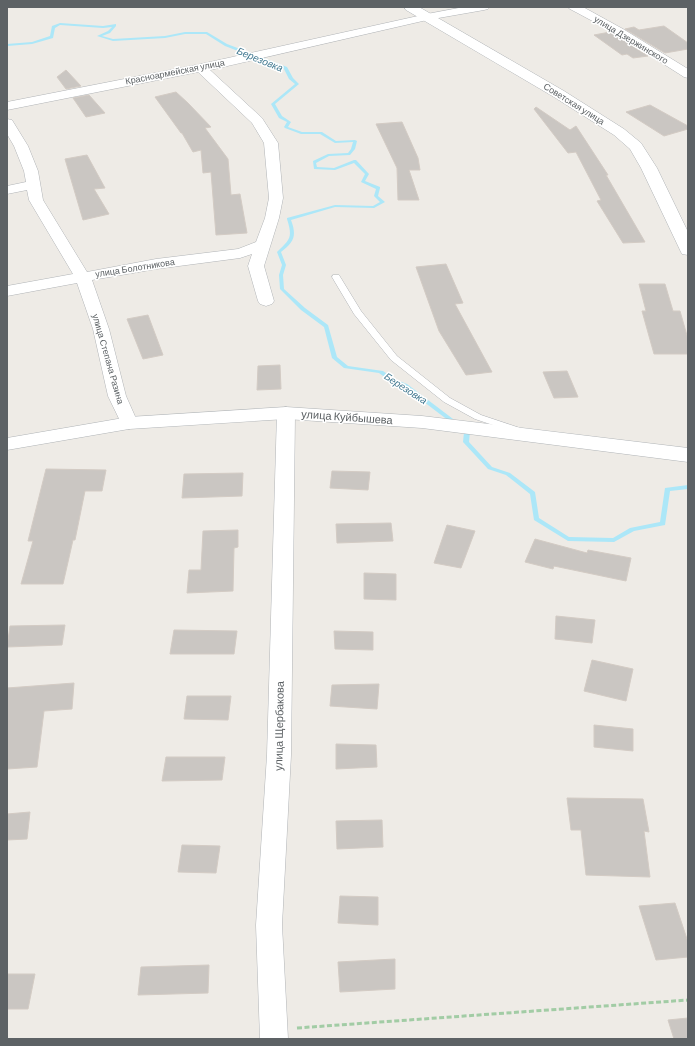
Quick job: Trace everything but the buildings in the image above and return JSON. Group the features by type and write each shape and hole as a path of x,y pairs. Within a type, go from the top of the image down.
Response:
{"street":[{"name":"Советская улица","path":"410,7 559,94 619,132 636,146 649,168 688,250"},
{"name":"Красноармейская улица","path":"7,106 201,68 427,17 484,7"},
{"name":"улица Дзержинского","path":"574,7 619,32 688,74"},
{"path":"201,68 257,121 271,143 276,198 272,218 256,266 266,301"},
{"name":"улица Степана Разина","path":"7,123 21,146 31,171 36,200 82,276 101,330 117,396 129,422"},
{"path":"7,190 34,185"},
{"name":"улица Болотникова","path":"7,291 82,276 156,264 240,253 263,245"},
{"name":"улица Куйбышева","path":"7,444 129,422 286,413 422,422 688,455"},
{"name":"улица Щербакова","path":"274,1034 269,925 279,755 286,413"}],"lane":[{"path":"336,277 357,312 394,358 447,400 472,414 534,436"}],"path":[{"path":"274,1034 688,1000"}],"waterway":[{"name":"Березовка","path":"7,45 32,43 52,37 53,27 60,24 103,27 115,25 109,32 99,36 113,40 165,37 185,33 207,33 226,45 286,68 291,79 297,84 273,104 280,117 289,122 286,127 301,133 321,133 335,142 355,141 353,149 349,154 328,155 314,162 315,168 335,169 355,161 367,174 363,182 378,188 376,196 383,202 374,207 335,206 289,219 292,230 292,238 279,252 284,265 281,275 282,289 303,309 326,326 335,358 346,367 381,372 392,380 405,385 455,423"},
{"name":"Березовка","path":"463,428 467,431 466,442 490,468 508,474 533,493 536,519 568,539 614,540 632,529 663,524 667,489 688,487"}]}
